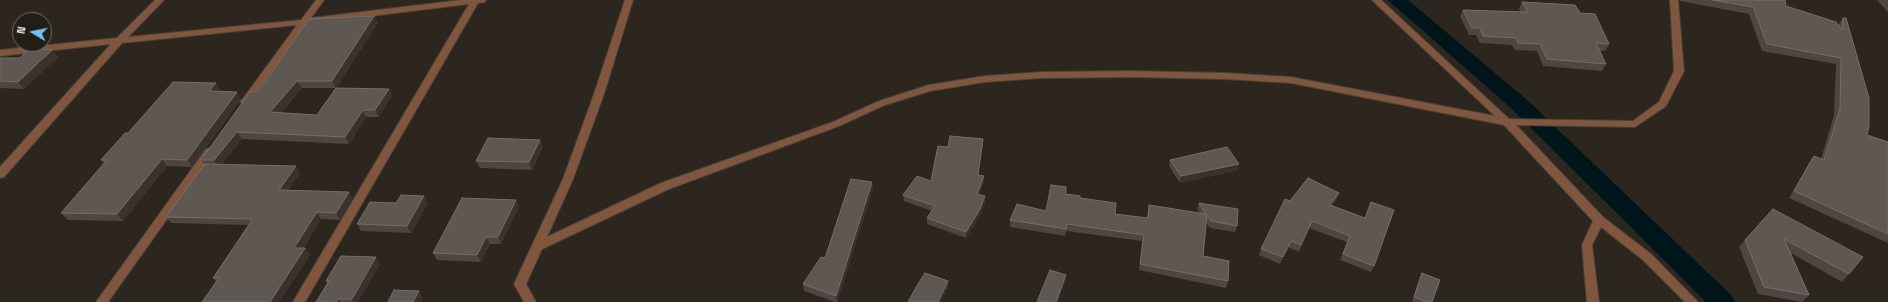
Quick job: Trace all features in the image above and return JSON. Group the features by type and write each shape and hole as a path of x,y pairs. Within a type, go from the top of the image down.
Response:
{"street":[{"path":"0,174 119,41 160,0"},
{"path":"239,111 320,0"},
{"path":"0,53 303,22 479,0"},
{"path":"299,302 479,0"},
{"path":"530,302 520,284 568,179 599,94 629,0"},
{"path":"1376,0 1507,122 1599,220 1647,257 1692,302"},
{"path":"537,246 665,186 836,124 882,103 930,88 985,79 1042,75 1132,74 1225,76 1291,80 1507,122 1546,121 1635,124 1663,104 1679,71 1674,0"},
{"path":"102,302 216,143"},
{"path":"1594,302 1587,245 1599,220"}],"building":[{"path":"1713,0 1785,0 1786,6 1836,22 1842,30 1843,18 1846,18 1869,98 1869,126 1867,135 1888,142 1888,234 1794,191 1814,156 1824,160 1840,109 1841,58 1767,44 1753,7"},
{"path":"1522,2 1575,5 1580,13 1595,14 1609,44 1596,43 1606,64 1547,59 1540,44 1518,43 1516,38 1483,36 1480,28 1472,28 1463,10 1528,12"},
{"path":"374,16 332,81 297,81 270,112 317,115 336,88 389,89 375,110 363,110 345,137 237,132 214,160 201,160 250,92 258,92 309,19"},
{"path":"26,52 50,52 18,82 0,81 0,58 20,58"},
{"path":"173,82 216,83 209,91 237,92 187,160 162,159 117,214 61,213 107,160 101,160 125,133 128,133"},
{"path":"950,136 983,139 978,175 984,176 977,194 985,196 980,209 966,232 927,218 935,206 903,195 917,176 931,181 938,146 948,147"},
{"path":"488,138 540,140 529,162 476,161"},
{"path":"1227,147 1239,164 1181,176 1170,160"},
{"path":"205,164 296,166 279,190 349,192 336,213 317,212 294,248 305,248 270,302 202,302 219,278 213,278 253,219 166,217"},
{"path":"1308,178 1339,193 1330,205 1365,218 1371,202 1394,210 1374,266 1343,254 1350,236 1312,221 1301,245 1291,241 1283,257 1261,249 1285,199 1290,201"},
{"path":"851,179 872,182 836,296 803,284 821,257 825,258"},
{"path":"1051,185 1066,187 1066,194 1080,196 1080,198 1116,203 1115,214 1148,218 1149,205 1206,214 1199,203 1238,209 1237,226 1211,221 1207,215 1203,256 1229,261 1228,281 1140,264 1144,235 1067,224 1066,229 1010,220 1017,204 1046,211"},
{"path":"401,195 424,196 407,226 357,224 370,202 396,203"},
{"path":"462,198 516,200 498,237 486,237 477,255 433,253"},
{"path":"1773,209 1863,257 1849,274 1784,239 1809,295 1764,287 1745,240"},
{"path":"341,256 376,257 352,299 338,299 336,302 316,302 329,281 326,281"},
{"path":"1050,270 1066,275 1056,302 1037,302"},
{"path":"925,273 948,281 938,302 908,302 918,284"},
{"path":"1422,273 1440,280 1432,302 1427,302 1414,297"},
{"path":"394,290 419,291 413,302 388,302"}],"waterway":[{"path":"1397,0 1519,104 1722,302"}]}
